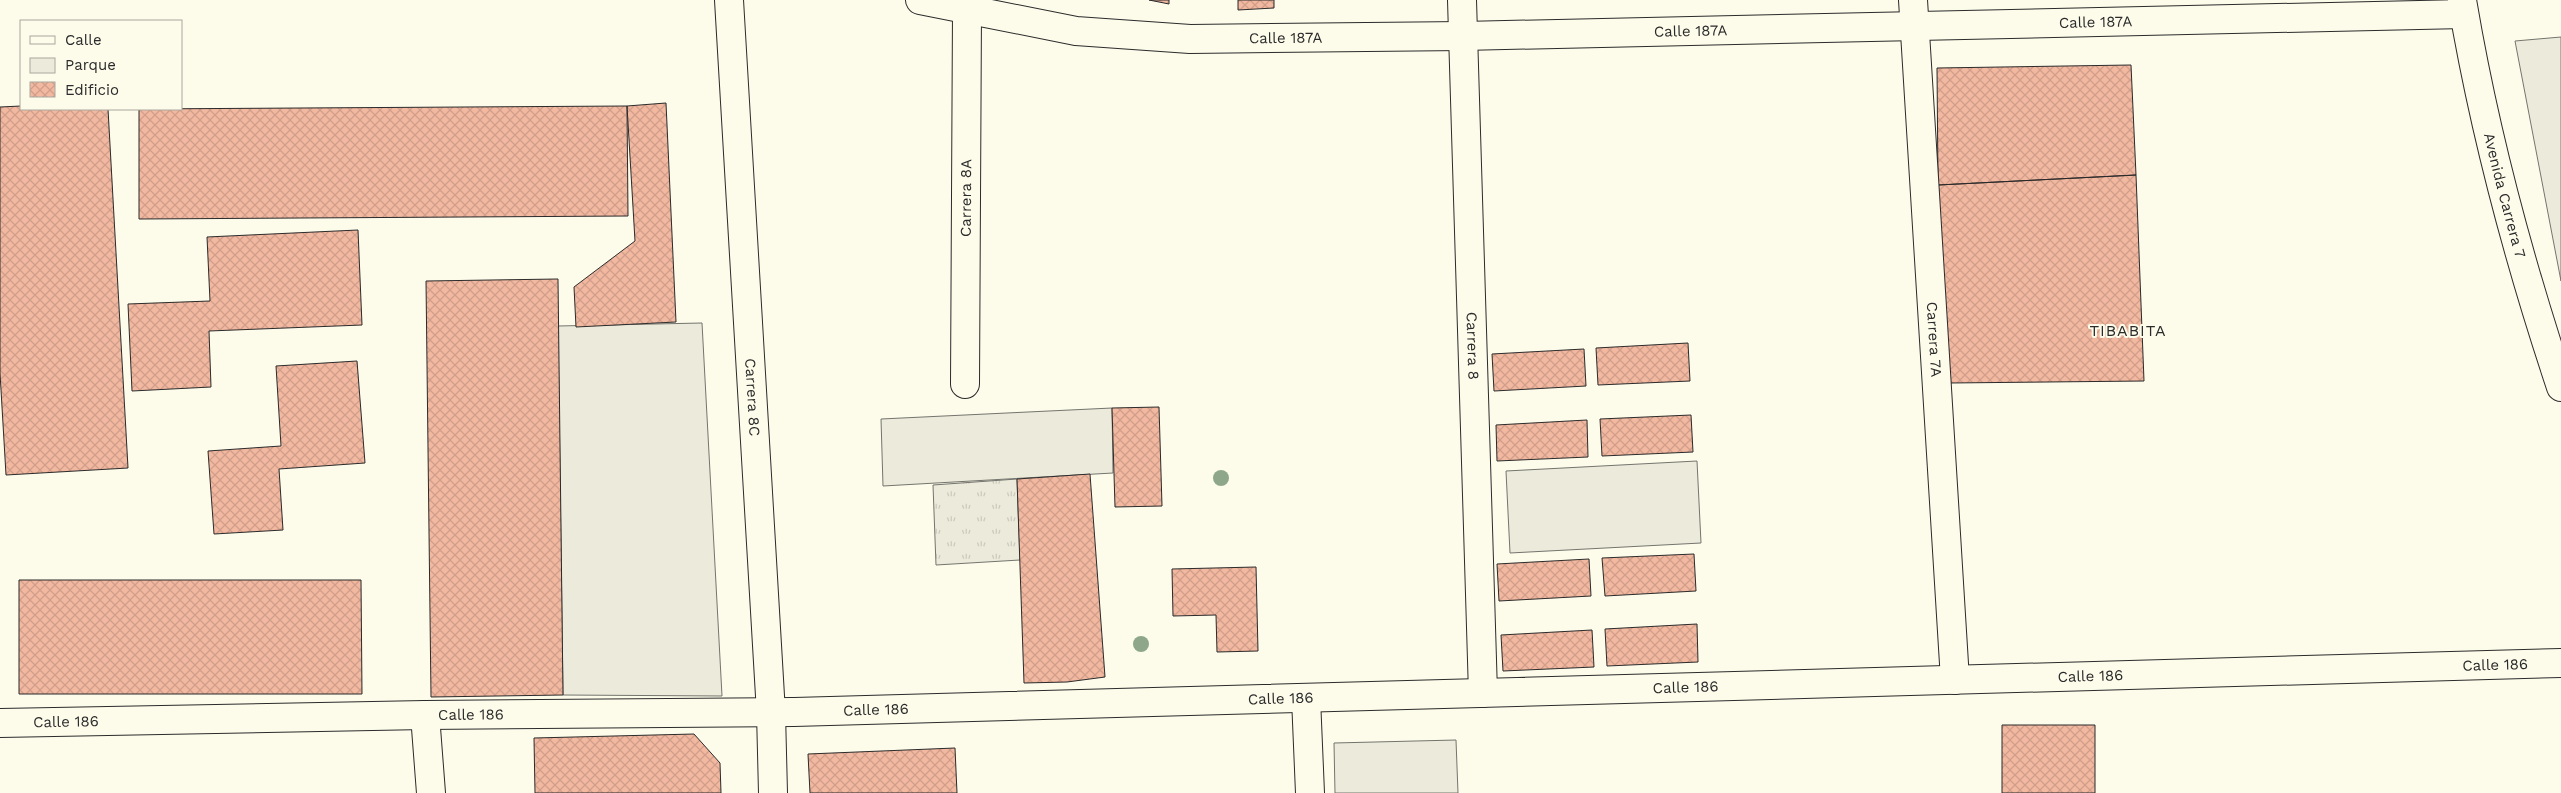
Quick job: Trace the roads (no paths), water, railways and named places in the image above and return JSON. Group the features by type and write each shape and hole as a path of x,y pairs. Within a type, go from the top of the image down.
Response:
{"street":[{"name":"Carrera 8C","path":"729,0 771,712 774,793"},
{"name":"Calle 187A","path":"920,0 967,11 1076,31 1190,39 1463,36 1914,13 2463,7"},
{"name":"Carrera 8","path":"1462,0 1483,693"},
{"name":"Avenida Carrera 7","path":"2463,7 2490,137 2515,236 2561,387"},
{"name":"Carrera 8A","path":"965,384 967,11"},
{"name":"Carrera 7A","path":"1914,13 1954,680"},
{"name":"Calle 186","path":"0,723 771,712 2561,663"},
{"path":"1306,698 1310,793"},
{"path":"426,716 430,793"}],"district":[{"name":"TIBABITA","path":"2128,330"}]}
